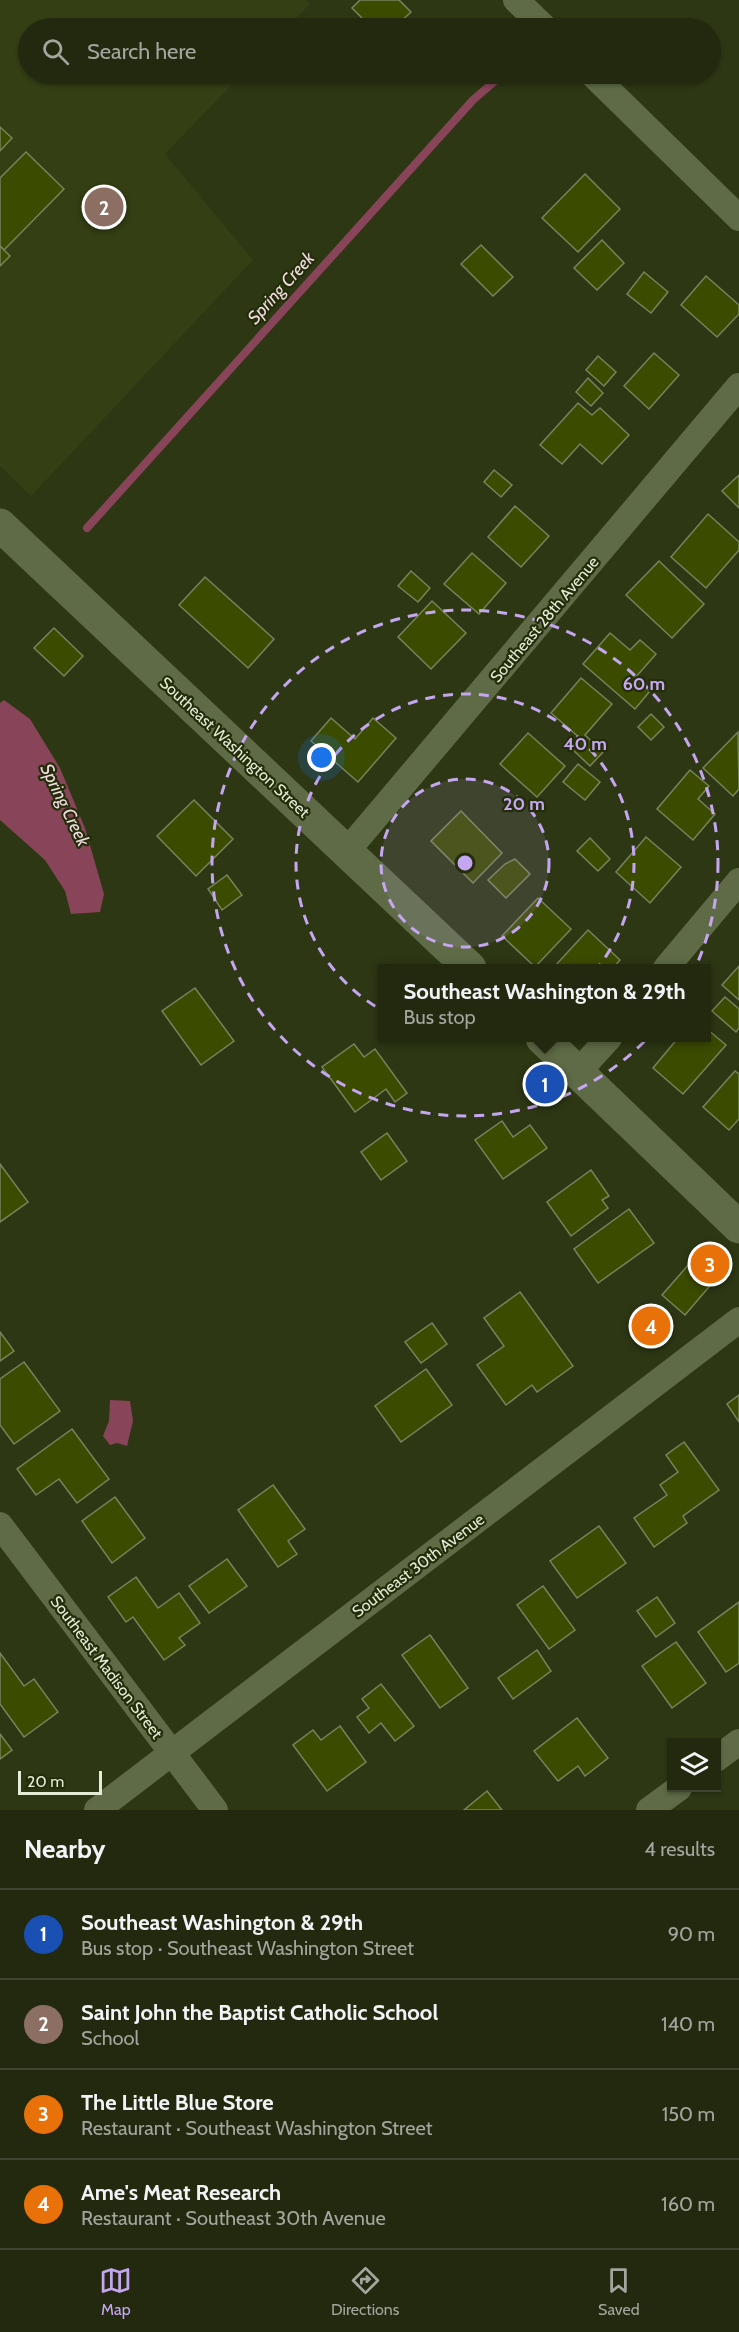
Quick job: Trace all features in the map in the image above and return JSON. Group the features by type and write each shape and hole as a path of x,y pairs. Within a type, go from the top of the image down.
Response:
{"street":[{"path":"516,0 535,18"},
{"path":"602,84 739,218"},
{"name":"Southeast 28th Avenue","path":"347,851 739,386"},
{"name":"Southeast Washington Street","path":"0,525 465,964"},
{"path":"670,964 739,881"},
{"path":"546,1042 739,1227"},
{"path":"578,1072 605,1042"},
{"name":"Southeast 30th Avenue","path":"97,1810 739,1320"},
{"name":"Southeast Madison Street","path":"0,1525 214,1810"},
{"path":"721,1756 739,1742"},
{"path":"649,1810 674,1792"}],"shaded area":[{"path":"0,0 306,0 310,4 296,18 18,18 18,84 232,84 165,154 253,260 31,496 0,466"}],"water":[{"path":"4,700 30,719 60,768 85,828 104,894 100,912 71,914 65,891 45,860 0,820 0,703"},
{"path":"110,1400 130,1401 133,1421 127,1446 117,1443 110,1445 103,1436 109,1421"}],"building":[{"path":"360,0 399,0 411,12 405,18 362,18 352,8"},
{"path":"0,127 12,138 0,151"},
{"path":"26,152 64,189 4,250 0,246 0,178"},
{"path":"585,174 620,209 578,252 542,218"},
{"path":"602,240 624,263 597,290 574,268"},
{"path":"481,245 513,277 493,296 461,264"},
{"path":"0,246 10,256 0,266"},
{"path":"644,272 668,292 651,313 627,294"},
{"path":"706,276 739,305 739,314 717,337 681,305"},
{"path":"654,353 679,375 649,409 624,386"},
{"path":"598,356 616,372 604,386 586,370"},
{"path":"588,378 603,393 591,406 576,392"},
{"path":"578,403 592,415 600,408 629,435 602,464 580,444 562,464 540,445"},
{"path":"494,470 512,485 501,497 484,482"},
{"path":"739,475 739,508 722,491"},
{"path":"515,506 549,536 521,567 488,537"},
{"path":"708,514 739,542 739,550 706,588 671,557"},
{"path":"472,553 506,583 479,614 444,584"},
{"path":"659,561 704,604 672,638 626,595"},
{"path":"411,571 430,588 418,602 398,586"},
{"path":"205,577 274,639 248,668 179,605"},
{"path":"432,601 466,633 431,669 398,637"},
{"path":"54,628 83,656 64,676 34,648"},
{"path":"610,633 630,650 640,640 656,654 635,678 650,691 635,709 583,664"},
{"path":"581,678 612,704 585,735 603,752 590,766 572,749 581,739 551,713"},
{"path":"651,714 664,727 651,740 638,727"},
{"path":"331,718 355,739 373,718 396,738 358,782 311,741"},
{"path":"738,732 739,789 733,796 703,768"},
{"path":"528,733 565,766 537,797 500,764"},
{"path":"578,764 600,782 585,800 563,782"},
{"path":"690,770 709,786 698,799 715,814 693,840 657,809"},
{"path":"194,800 233,839 196,876 157,836"},
{"path":"461,811 502,853 473,883 431,841"},
{"path":"646,837 681,867 650,903 616,872"},
{"path":"590,838 610,859 598,871 577,851"},
{"path":"515,859 530,874 506,898 488,880 505,864"},
{"path":"227,875 242,895 222,910 208,889"},
{"path":"538,898 571,929 538,964 532,964 502,936"},
{"path":"588,930 620,960 616,964 557,964"},
{"path":"739,966 739,1000 722,985"},
{"path":"195,988 234,1041 201,1065 162,1011"},
{"path":"725,997 739,1009 739,1028 736,1032 712,1011"},
{"path":"711,1032 726,1045 683,1094 653,1068 675,1042 711,1042"},
{"path":"354,1044 364,1057 375,1049 407,1093 395,1102 386,1089 355,1112 322,1067"},
{"path":"735,1071 739,1074 739,1119 729,1130 703,1107"},
{"path":"502,1121 513,1137 530,1125 547,1148 503,1179 475,1140"},
{"path":"387,1133 407,1161 381,1180 361,1152"},
{"path":"0,1164 28,1202 0,1222"},
{"path":"591,1170 609,1196 602,1200 608,1208 571,1236 547,1202"},
{"path":"629,1209 654,1243 598,1283 574,1249"},
{"path":"704,1247 726,1267 685,1315 662,1295"},
{"path":"520,1292 573,1366 537,1392 532,1385 506,1405 477,1365 504,1346 484,1318"},
{"path":"432,1323 447,1344 421,1363 405,1342"},
{"path":"0,1332 14,1351 0,1361"},
{"path":"24,1362 60,1411 14,1444 0,1425 0,1379"},
{"path":"426,1369 452,1405 401,1442 375,1406"},
{"path":"739,1395 739,1422 727,1404"},
{"path":"72,1429 109,1479 77,1503 59,1479 36,1495 17,1469"},
{"path":"684,1442 719,1490 683,1516 687,1523 654,1547 634,1518 667,1495 660,1485 678,1472 666,1455"},
{"path":"273,1485 305,1529 288,1541 297,1554 278,1567 238,1510"},
{"path":"115,1497 145,1538 112,1563 82,1521"},
{"path":"599,1526 626,1563 577,1598 550,1561"},
{"path":"227,1559 247,1586 209,1613 189,1586"},
{"path":"136,1577 158,1608 179,1593 200,1623 179,1638 185,1645 164,1660 133,1617 126,1622 108,1597"},
{"path":"543,1586 575,1630 549,1649 517,1605"},
{"path":"657,1597 675,1623 656,1637 637,1611"},
{"path":"739,1602 739,1663 726,1672 698,1632"},
{"path":"430,1635 468,1688 440,1708 402,1655"},
{"path":"676,1642 706,1683 672,1708 642,1666"},
{"path":"537,1650 551,1671 513,1699 498,1678"},
{"path":"0,1653 24,1686 34,1679 58,1712 24,1737 0,1704"},
{"path":"381,1684 414,1726 395,1741 381,1723 369,1733 357,1717 369,1708 362,1699"},
{"path":"577,1718 608,1758 585,1776 578,1766 558,1781 534,1751"},
{"path":"340,1726 366,1762 327,1791 293,1745 313,1730 321,1740"},
{"path":"0,1734 12,1750 0,1759"},
{"path":"487,1791 502,1810 464,1810"}],"waterway":[{"name":"Spring Creek","path":"87,528 473,100 491,84"}],"place":[{"name":"Saint John the Baptist Catholic School","path":"104,207"},
{"name":"Southeast Washington & 29th","path":"545,1084"},
{"name":"The Little Blue Store","path":"710,1264"},
{"name":"Ame's Meat Research","path":"651,1326"}]}
